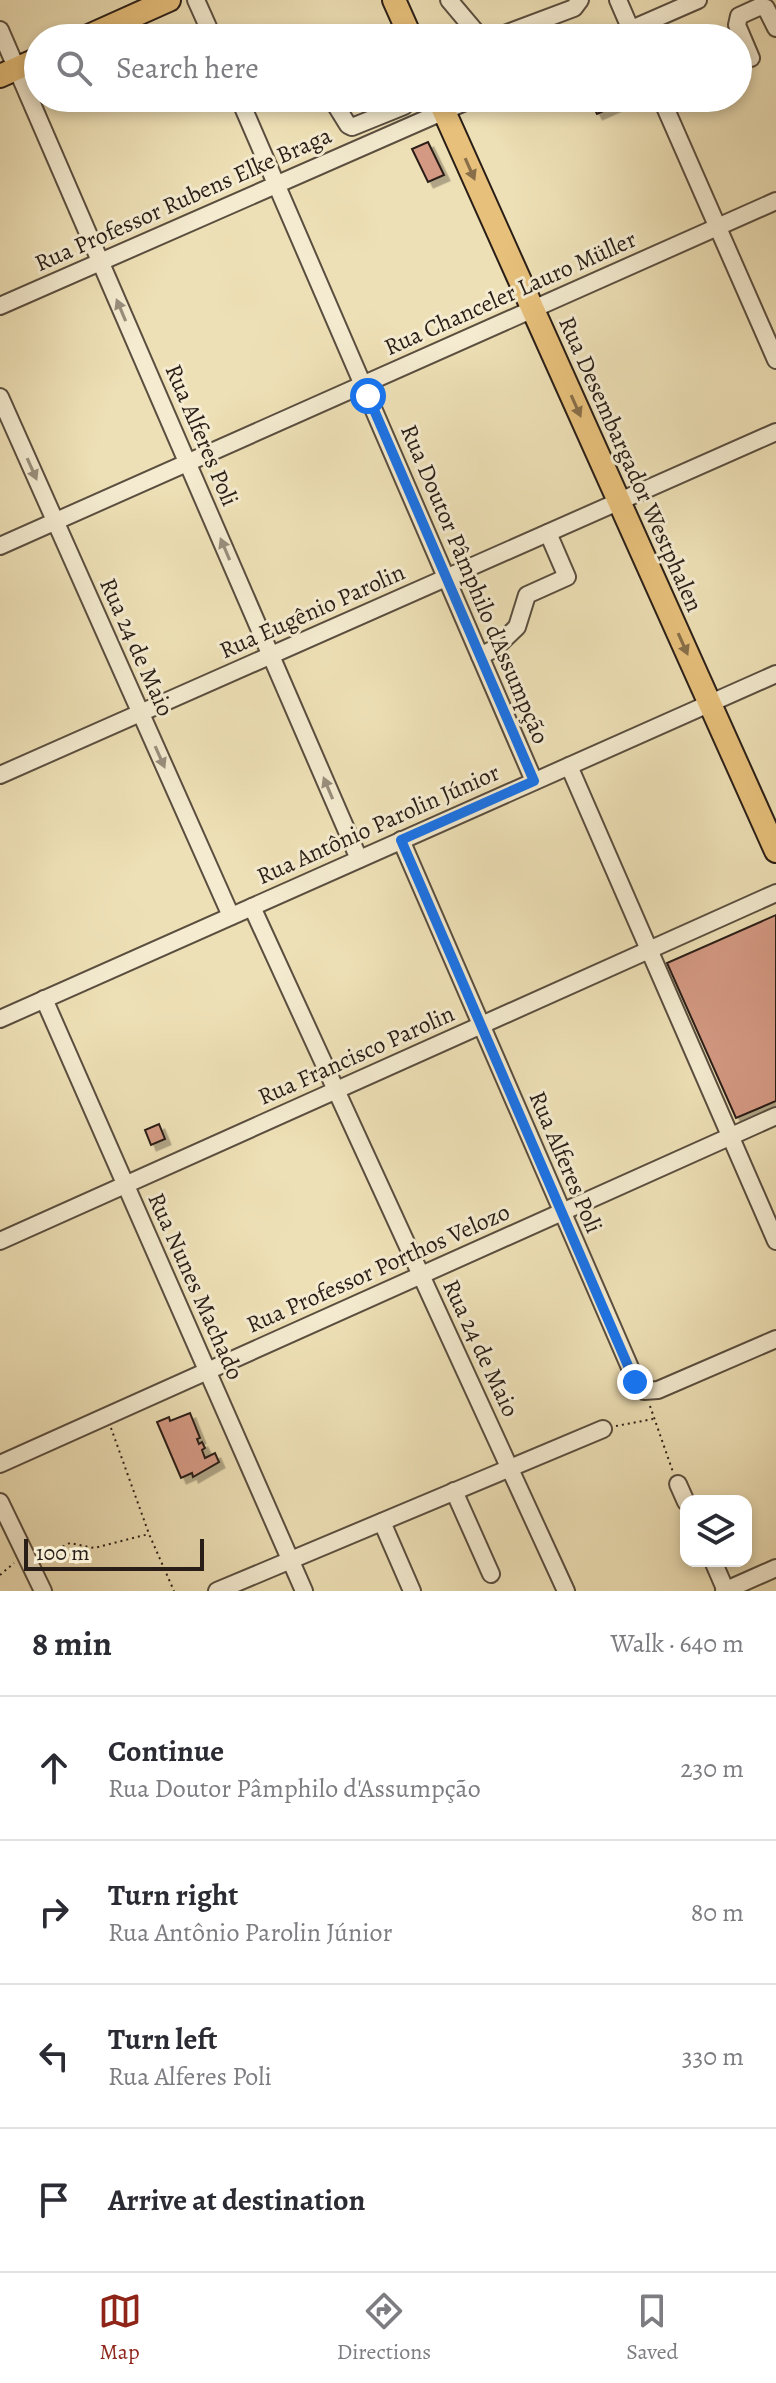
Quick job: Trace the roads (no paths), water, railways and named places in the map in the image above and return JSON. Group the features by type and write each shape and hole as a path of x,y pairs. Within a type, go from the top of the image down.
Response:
{"main road":[{"path":"115,24 169,0"},
{"path":"394,0 405,24"},
{"name":"Rua Desembargador Westphalen","path":"444,112 776,851"}],"street":[{"path":"196,0 207,24"},
{"path":"531,24 574,8 580,0"},
{"path":"618,0 629,24"},
{"path":"652,24 698,0"},
{"path":"454,2 470,24"},
{"path":"737,24 744,5 766,8 776,28"},
{"name":"Rua Alferes Poli","path":"0,30 8,72 24,105"},
{"name":"Rua Alferes Poli","path":"27,112 100,262 359,859"},
{"name":"Rua Doutor Pâmphilo d'Assumpção","path":"245,112 534,781"},
{"path":"340,112 352,127 389,112"},
{"name":"Rua Professor Rubens Elke Braga","path":"0,306 276,185 427,112"},
{"path":"667,112 776,360"},
{"name":"Rua Chanceler Lauro Müller","path":"0,546 776,201"},
{"name":"Rua 24 de Maio","path":"0,397 231,916"},
{"name":"Rua Eugênio Parolin","path":"0,775 776,432"},
{"path":"480,656 494,649 517,627 527,595 567,577 548,533"},
{"name":"Rua Antônio Parolin Júnior","path":"0,1019 776,674"},
{"name":"Rua Doutor Pâmphilo d'Assumpção","path":"569,766 776,1241"},
{"name":"Rua Alferes Poli","path":"401,840 635,1382 644,1391 658,1390 776,1339"},
{"name":"Rua Francisco Parolin","path":"0,1241 649,950 773,901"},
{"name":"Rua 24 de Maio","path":"252,907 566,1591"},
{"name":"Rua Nunes Machado","path":"44,999 304,1591"},
{"name":"Rua Professor Porthos Velozo","path":"0,1464 776,1116"},
{"path":"217,1591 603,1429"},
{"path":"678,1484 683,1495"},
{"path":"454,1491 491,1574"},
{"path":"0,1502 43,1591"},
{"path":"382,1522 412,1591"},
{"path":"716,1567 726,1591 776,1568"}]}
